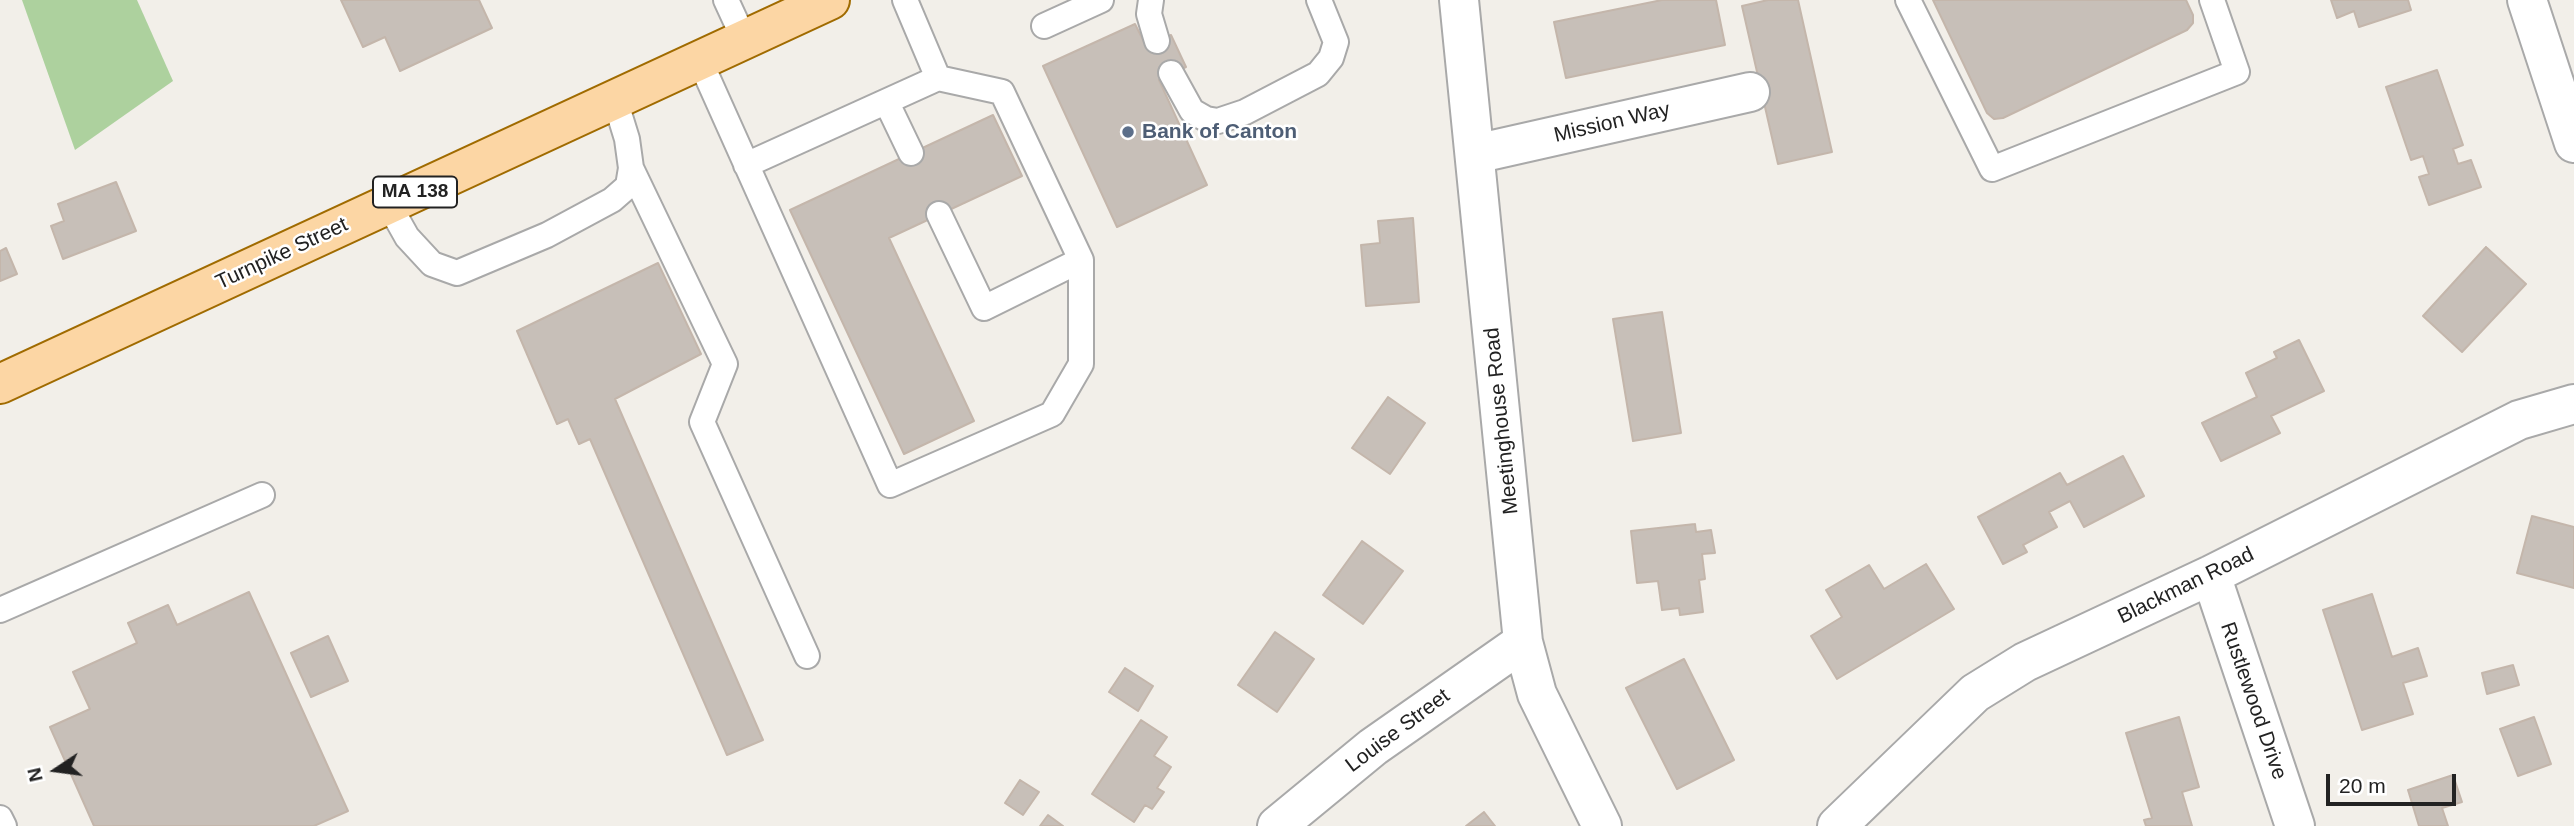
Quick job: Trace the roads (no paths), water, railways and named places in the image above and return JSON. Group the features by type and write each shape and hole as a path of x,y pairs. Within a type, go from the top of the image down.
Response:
{"main road":[{"name":"Turnpike Street","path":"0,384 830,0"}],"street":[{"name":"Meetinghouse Road","path":"1459,0 1523,642 1537,694 1602,826"},
{"path":"2527,0 2574,143"},
{"name":"Mission Way","path":"1475,154 1750,92"},
{"name":"Blackman Road","path":"1848,822 1930,733 1975,693 2025,662 2211,575 2519,420 2574,404"},
{"name":"Rustlewood Drive","path":"2211,575 2295,826"},
{"name":"Louise Street","path":"1277,826 1373,747 1523,642"}],"lane":[{"path":"726,0 744,39"},
{"path":"905,0 938,78"},
{"path":"1045,26 1101,0"},
{"path":"1151,0 1149,14 1157,41"},
{"path":"1171,73 1181,95 1192,111 1199,115 1218,121 1245,112 1318,74 1331,58 1336,42 1319,0"},
{"path":"1909,0 1992,169 2238,72 2212,0"},
{"path":"700,61 746,164 890,485 1052,414 1081,364 1081,260 1002,92 938,78 746,164"},
{"path":"388,205 407,237 432,264 457,274 547,235 612,200 628,186 631,167 627,139 615,100"},
{"path":"887,103 911,153"},
{"path":"631,167 725,364 702,422 807,656"},
{"path":"939,214 984,308 1081,260"},
{"path":"0,610 262,495"},
{"path":"0,818 4,826"}],"place":[{"name":"Bank of Canton","path":"1128,132"}]}
